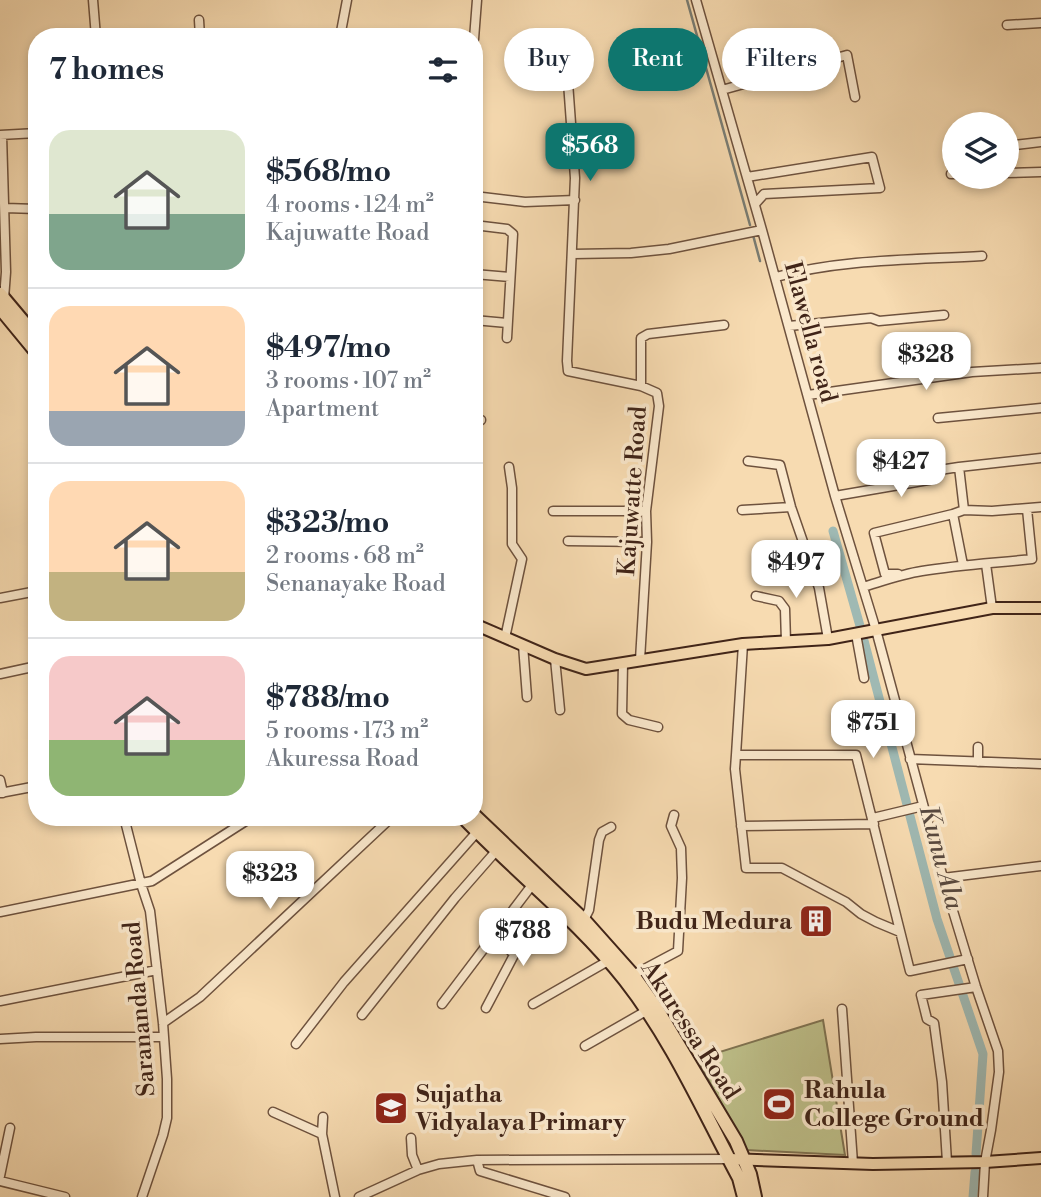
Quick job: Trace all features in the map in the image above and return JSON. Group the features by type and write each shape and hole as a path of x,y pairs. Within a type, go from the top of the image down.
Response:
{"highway":[{"path":"1,300 28,328"},
{"path":"1,300 28,340"},
{"name":"Akuressa Road","path":"471,826 584,920 633,975 677,1040 745,1158 755,1197"},
{"name":"Akuressa Road","path":"483,826 532,885 578,928 624,979 668,1045 739,1178 744,1197"}],"main road":[{"path":"483,628 555,659 586,669 743,644 828,639 992,608 1041,608"},
{"path":"729,1159 853,1163 985,1162 1041,1158"}],"street":[{"path":"93,0 95,28"},
{"path":"342,28 347,0"},
{"path":"475,28 477,0"},
{"name":"Elawella road","path":"696,0 722,90"},
{"path":"198,20 199,28"},
{"path":"1007,25 1041,23"},
{"path":"841,56 848,55 855,97"},
{"name":"Kajuwatte Road","path":"569,91 575,200 568,371 641,386 657,393 659,406 646,511 647,542 640,660"},
{"name":"Elawella road","path":"722,91 835,496 876,630 943,878 998,1051 999,1072 985,1162 983,1197"},
{"path":"1,300 6,272 1,135 28,134"},
{"path":"1019,145 1041,142"},
{"path":"747,177 872,157 880,188 764,194 755,204"},
{"path":"1019,173 1041,172"},
{"path":"483,197 525,202 575,200"},
{"path":"5,208 28,209"},
{"path":"483,226 507,229 513,234 507,338"},
{"path":"573,254 669,249 762,230"},
{"path":"776,277 803,269 836,265 982,256"},
{"path":"483,275 510,277"},
{"path":"789,326 871,318 879,321 944,315"},
{"path":"483,321 507,323"},
{"path":"641,386 641,338 648,334 724,325"},
{"path":"808,395 972,372 1041,368"},
{"path":"938,418 1041,408"},
{"path":"835,496 934,479 933,471 1041,458"},
{"path":"748,461 780,465 791,507 819,588 828,639"},
{"path":"505,638 522,559 512,544 512,488 509,467"},
{"path":"959,467 964,510"},
{"path":"742,510 791,507"},
{"path":"899,577 898,573 885,574 874,533 964,510 1041,507"},
{"path":"863,587 918,571 1032,559 1027,509"},
{"path":"553,511 646,511"},
{"path":"953,514 963,565"},
{"path":"568,541 647,542"},
{"path":"986,564 992,608"},
{"path":"0,598 28,593"},
{"path":"756,596 779,601 785,609 786,642"},
{"path":"856,634 864,678"},
{"path":"743,644 734,769 746,868 782,868 846,902 861,914 901,932"},
{"path":"523,645 527,697"},
{"path":"555,659 560,710"},
{"path":"623,663 622,714 629,720 658,727"},
{"path":"0,674 28,668"},
{"path":"978,747 978,762"},
{"path":"736,755 856,755 910,971 968,959"},
{"path":"910,759 1041,764"},
{"path":"0,780 1,793 28,788"},
{"path":"741,826 874,821 923,806"},
{"path":"633,975 678,951 682,878 681,848 671,826 674,815"},
{"name":"Sarananda Road","path":"126,826 150,911 167,1079 167,1118 142,1197"},
{"path":"0,912 152,881 238,826"},
{"path":"163,1023 200,997 382,826"},
{"path":"584,920 589,910 599,840 602,832 611,827"},
{"path":"296,1044 344,982 477,832"},
{"path":"362,1015 455,898 497,850"},
{"path":"943,878 1041,866"},
{"path":"442,1004 532,885"},
{"path":"486,1008 514,955 496,932"},
{"path":"533,1004 608,961"},
{"path":"0,1001 157,970"},
{"path":"947,1162 942,1082 934,1023 927,1019 921,995 976,987"},
{"path":"842,1009 853,1163"},
{"path":"585,1046 646,1011"},
{"path":"0,1038 164,1038"},
{"path":"273,1112 322,1134"},
{"path":"323,1117 322,1134 335,1197"},
{"path":"0,1176 10,1128"},
{"path":"411,1138 412,1155 418,1170"},
{"path":"359,1197 418,1170 439,1164 477,1160 729,1159"},
{"path":"477,1160 480,1171 565,1197"},
{"path":"0,1181 65,1197"}],"green space":[{"name":"Rahula College Ground","path":"823,1020 845,1155 746,1150 697,1059"}],"waterway":[{"path":"687,0 750,225"},
{"path":"753,235 760,261"},
{"name":"Kunu Ala","path":"833,531 937,919 983,1054 976,1154"},
{"name":"Kunu Ala","path":"973,1197 975,1172"}],"place":[{"name":"Budu Medura","path":"816,921"},
{"name":"Rahula College Ground","path":"779,1104"},
{"name":"Sujatha Vidyalaya Primary","path":"391,1108"}]}
